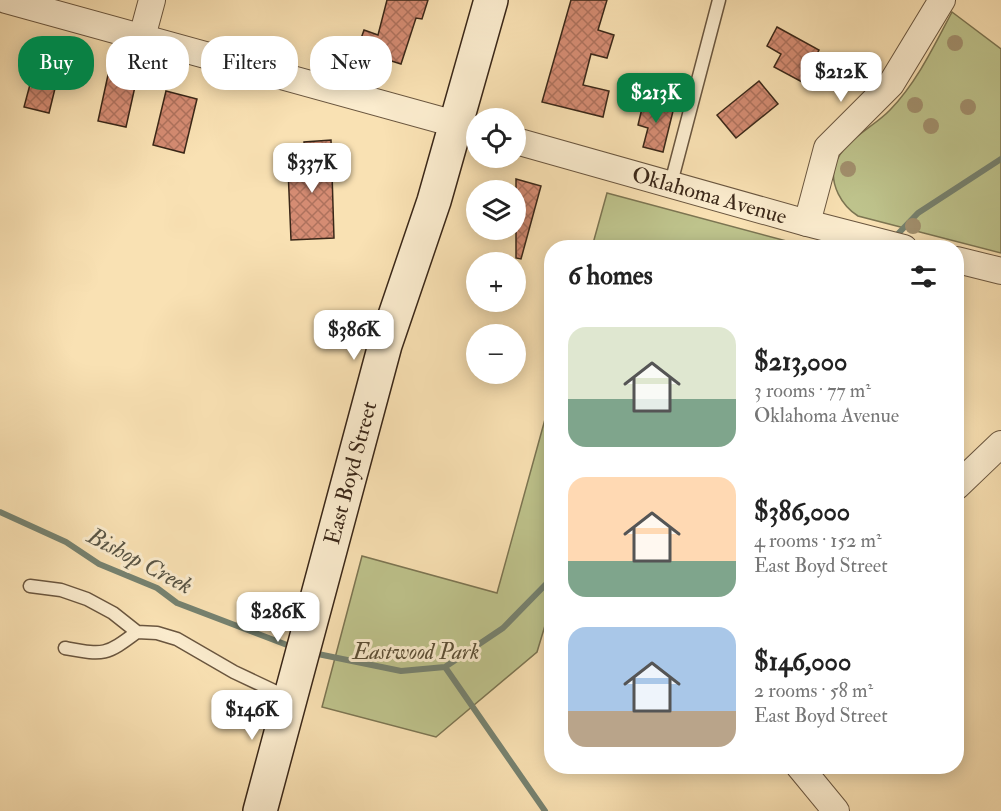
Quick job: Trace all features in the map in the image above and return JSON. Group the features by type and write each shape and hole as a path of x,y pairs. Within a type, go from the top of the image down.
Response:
{"street":[{"path":"6,0 138,36"},
{"path":"142,36 152,0"},
{"name":"East Boyd Street","path":"470,108 491,0"},
{"path":"807,223 827,148 891,84 942,0"},
{"path":"189,50 466,126"},
{"name":"East Boyd Street","path":"260,811 385,345 466,129"},
{"name":"Oklahoma Avenue","path":"526,144 873,240"},
{"path":"964,262 1001,271"},
{"path":"964,481 998,456"},
{"path":"806,774 836,811"}],"lane":[{"path":"671,183 719,0"},
{"path":"30,586 61,590 87,599 113,613 137,633"},
{"path":"65,648 90,653 110,652 137,633 157,633 177,639 234,672 292,691"}],"green space":[{"path":"952,12 1001,49 1001,253 964,243 964,240 951,240 858,216 842,200 835,187 835,165 844,149 890,110 909,88"},
{"path":"607,193 783,240 594,240"},
{"name":"Eastwood Park","path":"544,423 544,629 537,652 436,737 322,707 362,556 497,593"}],"building":[{"path":"387,0 428,0 422,19 416,18 401,64 392,61 392,36 362,36 364,30 378,35"},
{"path":"571,0 607,0 598,30 614,35 607,58 591,54 583,85 609,91 603,117 542,102"},
{"path":"777,27 819,50 802,82 774,67 781,54 767,46"},
{"path":"759,81 778,104 736,138 717,115"},
{"path":"106,84 106,90 134,90 126,127 98,121"},
{"path":"29,90 55,90 49,113 24,107"},
{"path":"166,91 197,99 184,153 153,145"},
{"path":"644,100 674,107 663,152 643,147 648,128 638,125"},
{"path":"331,140 334,238 291,240 288,169 305,168 304,142"},
{"path":"526,182 541,186 523,252 516,252 516,240 526,240"}],"waterway":[{"name":"Bishop Creek","path":"894,238 918,213 1001,159"},
{"name":"Bishop Creek","path":"0,512 66,542 99,564 157,588 177,603 295,648"},
{"name":"Bishop Creek","path":"313,653 401,671 445,667 503,628 544,586"},
{"path":"445,667 545,811"}]}
